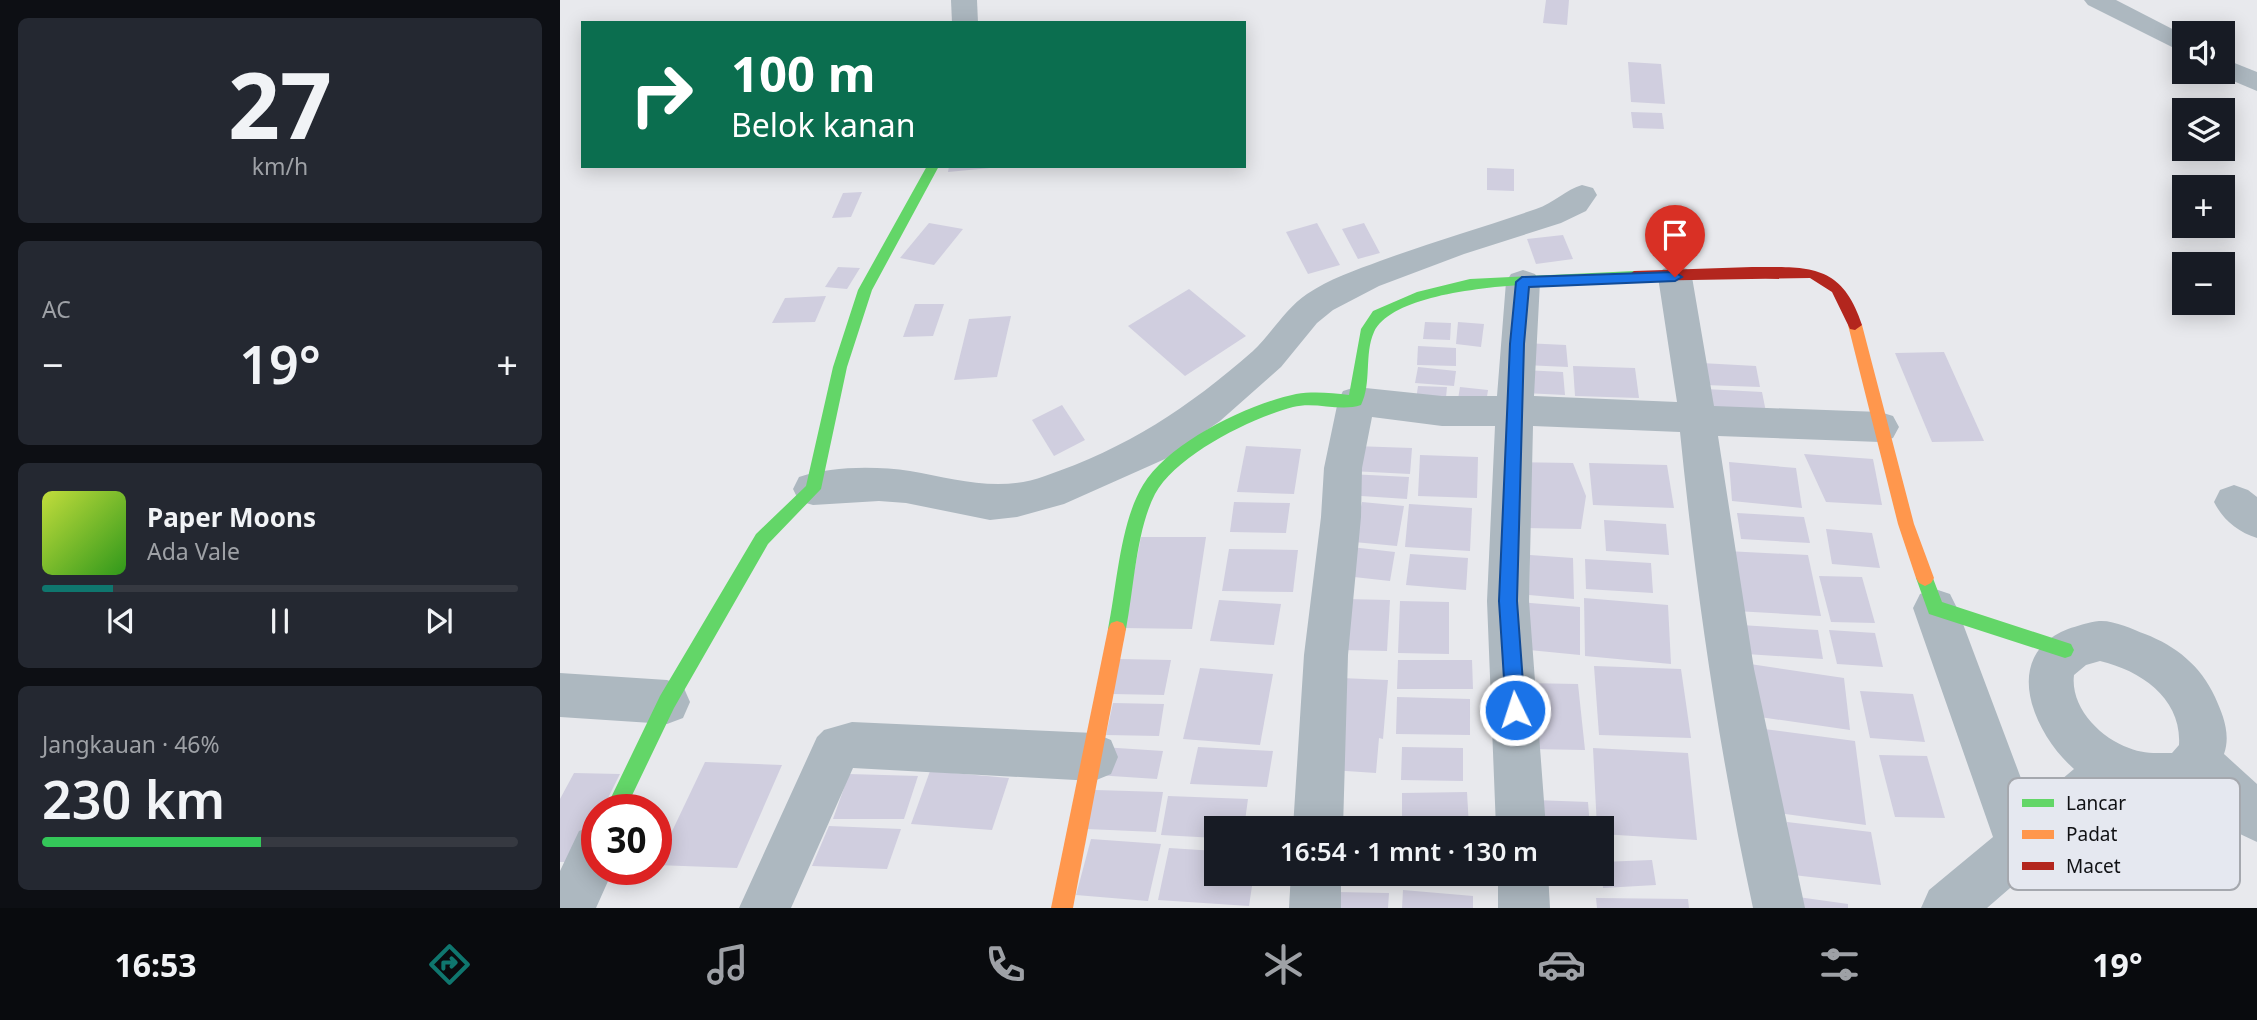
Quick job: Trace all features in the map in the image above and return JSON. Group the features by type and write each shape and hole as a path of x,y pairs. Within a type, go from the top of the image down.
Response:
{"street":[{"path":"964,0 965,21"},
{"path":"2097,0 2172,40"},
{"path":"2235,72 2257,83"},
{"path":"623,794 667,702 762,538 813,489 840,368 865,290 932,168"},
{"path":"813,489 879,485 906,487 990,503 1050,492 1151,447 1207,411 1268,358 1305,314 1338,291 1453,246 1550,216 1575,204 1582,195"},
{"path":"1319,816 1326,655 1341,517 1343,468 1366,333 1378,314 1422,295 1470,284 1675,277 1724,272 1802,272 1818,275 1844,297 1863,350 1906,524 2008,811"},
{"path":"1675,277 1688,338 1696,418 1742,725 1779,908"},
{"path":"1520,816 1508,601 1522,282"},
{"path":"1062,908 1140,514 1151,485 1199,445 1226,428 1261,410 1296,400 1356,401 1442,411 1515,410 1696,418 1728,423 1880,427"},
{"path":"1934,608 2065,650"},
{"path":"2155,778 2139,776 2114,767 2068,729 2055,706 2049,683 2053,664 2065,650 2081,643 2100,641 2122,645 2144,654 2184,686 2197,706 2205,727 2205,747 2197,762 2183,774 2167,778"},
{"path":"560,695 667,702"},
{"path":"765,908 834,754 841,747 852,745 1094,757"},
{"path":"2197,762 2214,778"},
{"path":"2101,778 2114,767"},
{"path":"2240,801 2257,817"},
{"path":"1947,908 2008,855"},
{"path":"569,908 581,883"},
{"path":"1315,908 1316,886"},
{"path":"1523,886 1524,908"}],"building":[{"path":"1546,0 1569,0 1567,25 1543,23"},
{"path":"1628,62 1661,64 1665,104 1631,102"},
{"path":"1631,112 1662,113 1664,129 1633,128"},
{"path":"949,168 990,168 948,172"},
{"path":"1487,168 1514,169 1514,191 1487,190"},
{"path":"862,192 851,217 832,218 843,193"},
{"path":"929,223 963,229 934,265 900,258"},
{"path":"1317,223 1340,265 1308,274 1286,232"},
{"path":"1364,223 1380,253 1358,259 1342,229"},
{"path":"1563,235 1573,259 1536,264 1527,239"},
{"path":"838,267 860,268 847,289 825,287"},
{"path":"1189,289 1246,336 1185,376 1128,326"},
{"path":"826,296 815,322 772,323 785,298"},
{"path":"915,304 944,304 933,336 903,337"},
{"path":"1011,316 997,377 954,380 969,319"},
{"path":"1425,322 1451,323 1450,340 1423,339"},
{"path":"1458,322 1484,324 1481,347 1456,344"},
{"path":"1522,343 1566,345 1568,367 1523,365"},
{"path":"1418,346 1456,348 1456,366 1417,365"},
{"path":"1944,352 1984,441 1932,442 1895,353"},
{"path":"1701,363 1756,366 1760,387 1704,385"},
{"path":"1573,366 1635,368 1639,398 1575,396"},
{"path":"1418,367 1456,371 1454,386 1415,383"},
{"path":"1522,370 1563,372 1565,395 1523,393"},
{"path":"1418,386 1447,387 1445,408 1415,406"},
{"path":"1460,387 1488,390 1486,403 1458,399"},
{"path":"1705,389 1762,392 1767,417 1709,415"},
{"path":"1062,405 1085,440 1054,456 1032,420"},
{"path":"1246,446 1301,449 1294,494 1237,492"},
{"path":"1354,446 1412,448 1410,474 1351,471"},
{"path":"1804,454 1873,459 1882,505 1826,502"},
{"path":"1420,455 1478,457 1477,498 1418,496"},
{"path":"1517,462 1573,463 1586,496 1581,529 1522,528"},
{"path":"1729,462 1796,468 1802,508 1732,501"},
{"path":"1589,463 1667,465 1674,508 1593,505"},
{"path":"1349,474 1409,477 1407,499 1346,495"},
{"path":"1234,502 1290,503 1286,533 1230,532"},
{"path":"1362,502 1404,506 1397,546 1354,542"},
{"path":"1409,504 1472,508 1470,551 1405,547"},
{"path":"1737,513 1804,517 1810,543 1741,539"},
{"path":"1604,520 1666,524 1669,555 1606,551"},
{"path":"1826,529 1872,533 1880,568 1832,564"},
{"path":"1141,537 1206,537 1192,629 1123,628"},
{"path":"1351,547 1395,552 1390,581 1345,576"},
{"path":"1229,549 1298,550 1293,592 1222,591"},
{"path":"1726,551 1808,555 1821,616 1735,611"},
{"path":"1410,554 1468,558 1466,590 1406,585"},
{"path":"1530,555 1573,558 1574,599 1529,595"},
{"path":"1585,559 1651,563 1653,593 1586,589"},
{"path":"1819,576 1862,577 1875,623 1831,622"},
{"path":"1584,598 1668,605 1671,664 1585,656"},
{"path":"1345,599 1390,600 1387,651 1341,650"},
{"path":"1219,600 1281,604 1274,645 1210,641"},
{"path":"1400,601 1449,602 1449,654 1398,653"},
{"path":"1519,602 1580,607 1580,655 1518,649"},
{"path":"1741,625 1818,630 1823,659 1746,654"},
{"path":"1829,630 1875,633 1883,667 1837,664"},
{"path":"1119,659 1171,660 1164,695 1112,694"},
{"path":"1398,660 1472,660 1473,689 1397,689"},
{"path":"1750,664 1844,678 1850,730 1753,716"},
{"path":"1594,666 1681,669 1691,738 1599,735"},
{"path":"1200,668 1273,674 1260,745 1183,739"},
{"path":"1341,678 1388,680 1383,739 1379,738 1376,773 1331,770"},
{"path":"1523,683 1578,684 1585,750 1528,749"},
{"path":"1860,691 1913,694 1925,742 1870,738"},
{"path":"1397,697 1470,699 1470,735 1396,734"},
{"path":"1113,703 1164,704 1159,736 1106,735"},
{"path":"1764,729 1855,741 1866,825 1771,812"},
{"path":"1102,747 1163,751 1157,779 1096,775"},
{"path":"1198,747 1273,751 1267,787 1190,784"},
{"path":"1402,747 1463,748 1463,781 1401,780"},
{"path":"1593,748 1688,753 1697,840 1614,835 1614,816 1596,816"},
{"path":"1879,755 1927,756 1945,818 1895,817"},
{"path":"705,762 782,765 737,868 672,866 672,831"},
{"path":"930,771 1009,778 992,830 911,824"},
{"path":"574,773 620,774 610,794 581,794 581,851 575,862 560,862 560,799"},
{"path":"849,774 918,776 904,819 833,819"},
{"path":"1095,790 1163,792 1156,832 1086,829"},
{"path":"1467,792 1468,816 1402,816 1402,793"},
{"path":"1168,796 1248,799 1246,816 1204,816 1204,837 1161,835"},
{"path":"1535,800 1588,802 1589,816 1536,816"},
{"path":"1787,822 1871,832 1881,885 1793,875"},
{"path":"829,826 901,829 887,869 812,866"},
{"path":"1091,839 1161,844 1148,901 1076,895"},
{"path":"1169,848 1204,850 1204,886 1252,886 1249,906 1158,900"},
{"path":"1652,860 1656,885 1603,888 1614,886 1614,861"},
{"path":"1403,890 1473,896 1473,908 1402,908"},
{"path":"1337,892 1389,893 1388,908 1335,908"},
{"path":"1798,897 1848,904 1848,908 1799,908"},
{"path":"1596,898 1688,899 1689,908 1597,908"}],"traffic: fast":[{"path":"623,794 667,702 762,539 813,489 840,367 865,290 932,168"},
{"path":"1117,629 1138,519 1149,489 1159,475 1194,447 1216,434 1280,404 1304,399 1356,401 1366,333 1378,315 1422,295 1470,284 1634,276"},
{"path":"1925,578 1935,608 2065,650"}],"traffic: slow":[{"path":"1855,325 1906,524 1925,578"},
{"path":"1062,908 1117,629"}],"traffic: jam":[{"path":"1634,276 1793,271 1812,273 1837,289 1846,302 1855,325"}],"route":[{"path":"1515,710 1508,601 1517,344 1522,282 1675,277"}]}
